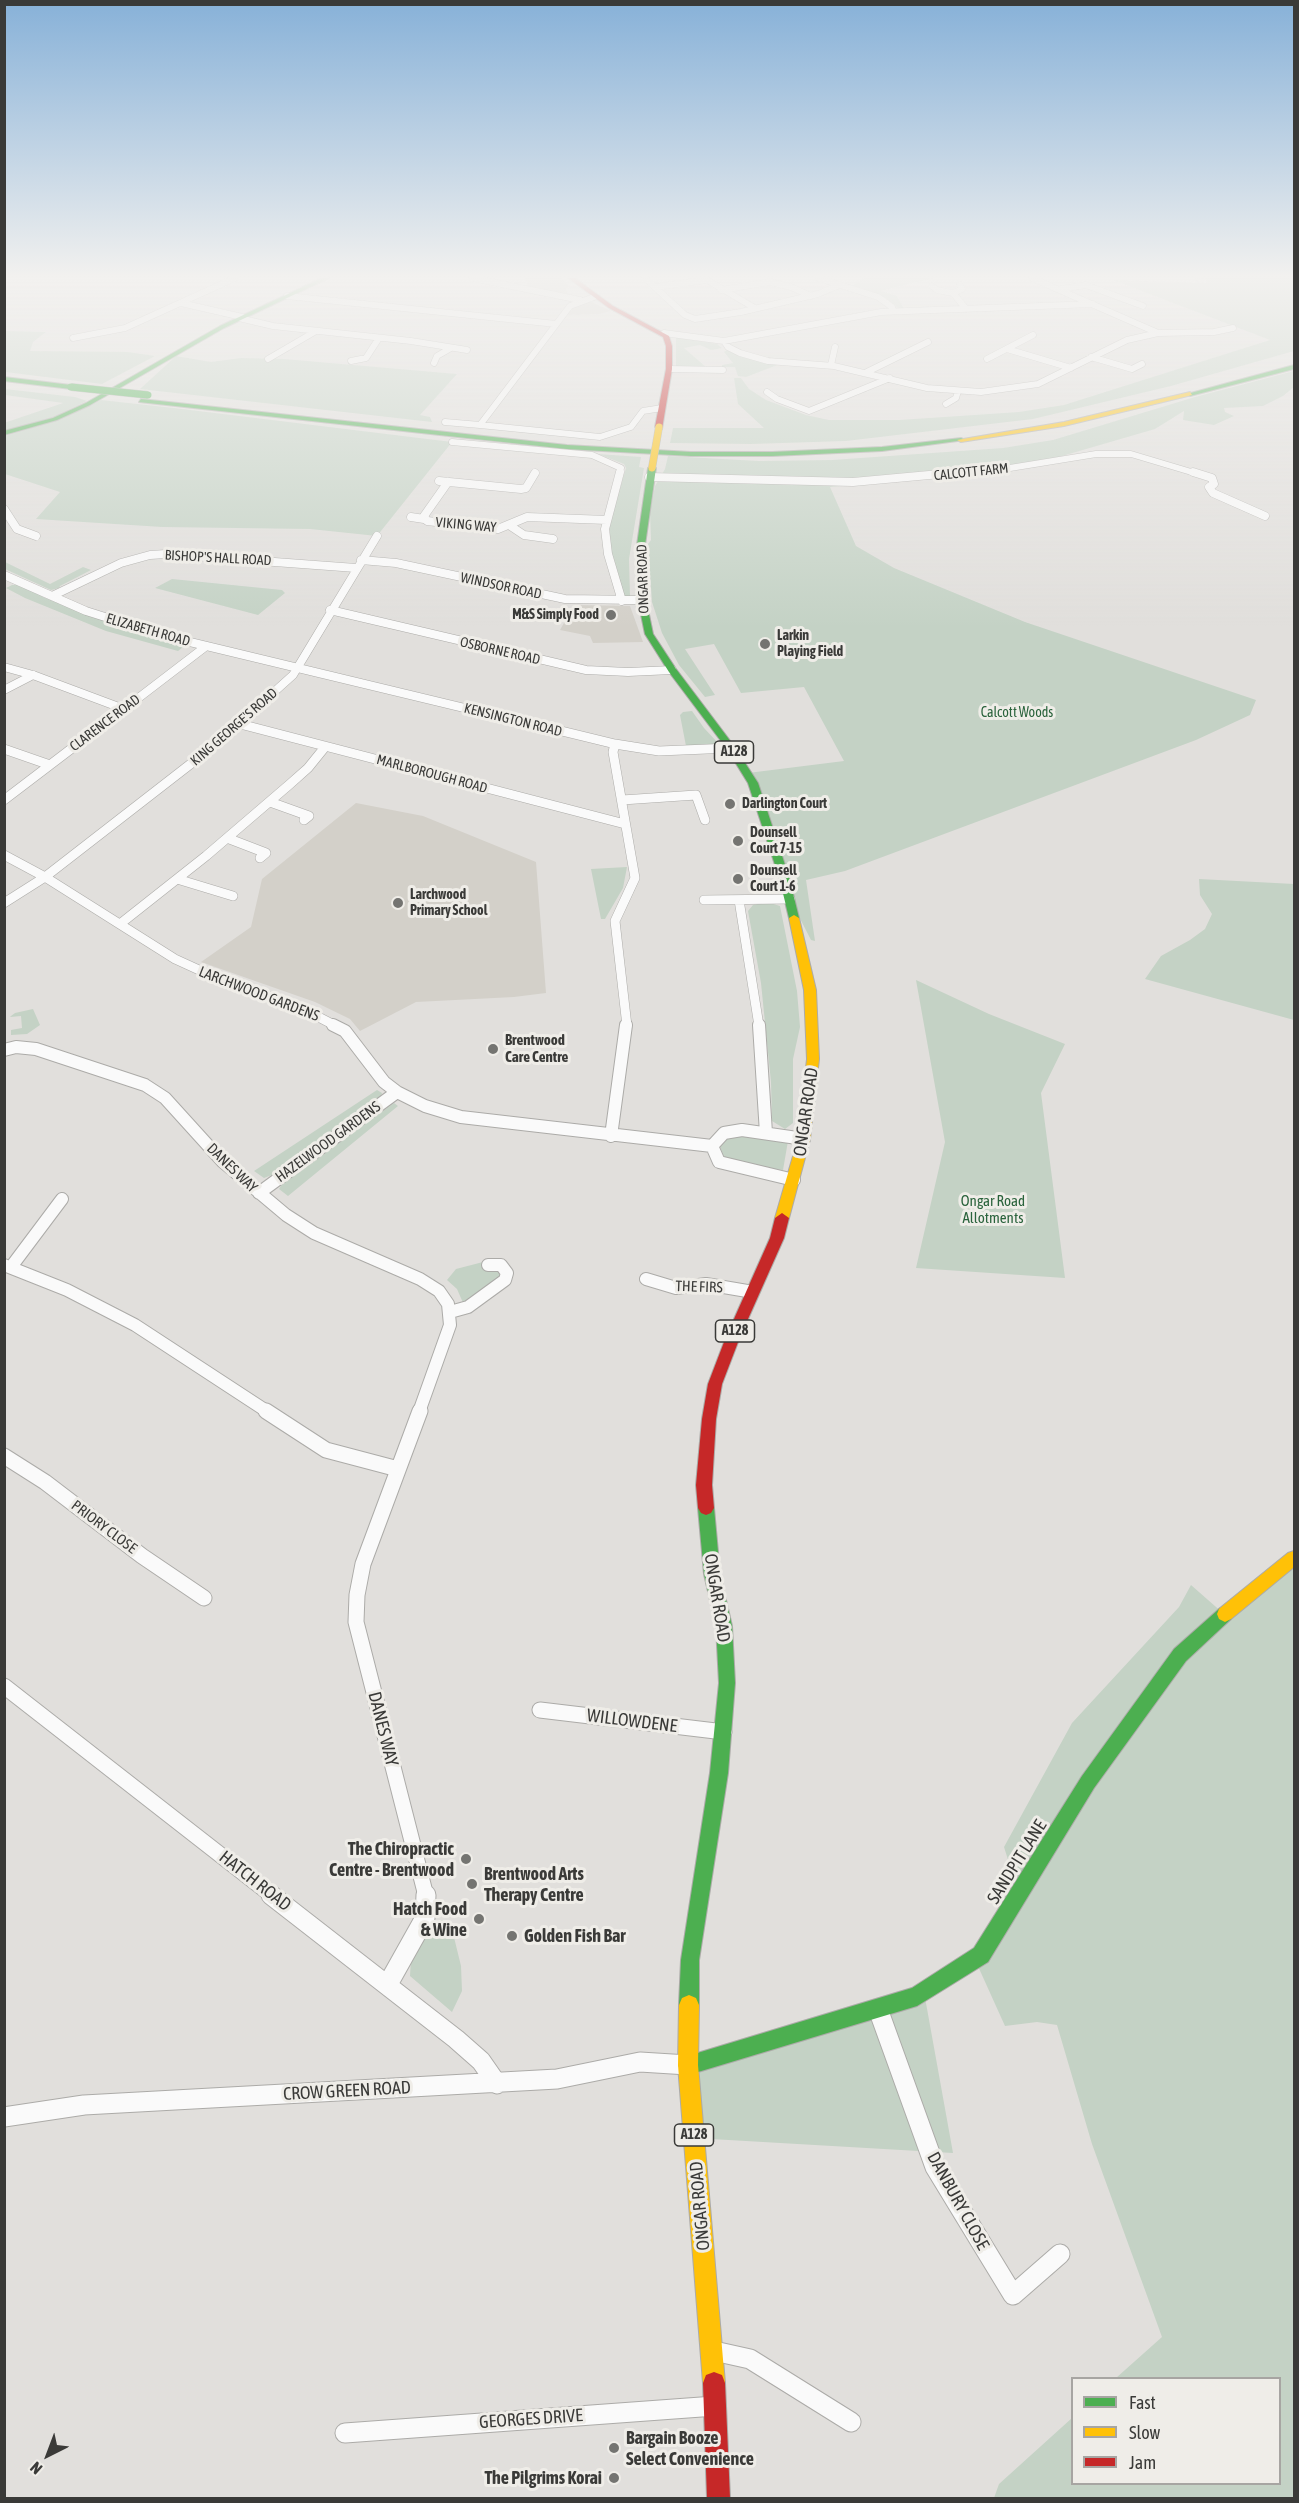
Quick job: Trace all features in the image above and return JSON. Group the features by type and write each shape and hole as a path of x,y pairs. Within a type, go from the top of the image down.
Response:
{"main road":[{"path":"4,433 55,419 104,395"},
{"path":"117,395 567,447 692,454 772,454 882,449 992,437 1064,424 1187,395"},
{"name":"ONGAR ROAD","path":"664,395 641,546 642,600 650,634 672,670 731,748 753,783 790,899 810,990 813,1059 804,1139 794,1180 777,1238 715,1384 707,1439 704,1485 707,1532 712,1574 724,1626 727,1683 724,1732 690,1960 688,2066 713,2350 718,2499"},
{"path":"144,398 612,444 810,447 934,437 1034,423 1154,395"},
{"name":"SANDPIT LANE","path":"688,2066 917,1996 981,1955 1088,1782 1180,1655 1214,1623 1294,1558"}],"street":[{"path":"480,425 503,395"},
{"path":"771,395 808,411 848,395"},
{"path":"946,404 956,398 957,395"},
{"path":"445,422 600,437 631,427 643,411 662,408"},
{"name":"ONGAR ROAD","path":"452,442 592,456 618,466 622,471 607,520 605,541 622,601"},
{"name":"CALCOTT FARM","path":"651,472 853,482 1010,468 1096,454 1131,454 1212,478 1214,484 1209,487 1214,493 1265,516"},
{"path":"438,481 521,489 526,488 535,473"},
{"name":"VIKING WAY","path":"424,519 448,482"},
{"path":"4,509 17,529 36,536"},
{"name":"VIKING WAY","path":"411,518 434,523 498,529 533,516 607,520"},
{"name":"VIKING WAY","path":"509,525 524,535 553,539"},
{"name":"KING GEORGE'S ROAD","path":"4,903 45,877 240,724 293,675 330,610 377,536"},
{"name":"BISHOP'S HALL ROAD","path":"52,596 121,563 150,555 181,553 358,564"},
{"name":"WINDSOR ROAD","path":"358,564 396,563 565,600 642,600"},
{"name":"ELIZABETH ROAD","path":"4,575 107,619 205,646 297,666"},
{"path":"8,587 19,582"},
{"name":"OSBORNE ROAD","path":"330,610 586,670 603,672 672,670"},
{"name":"CLARENCE ROAD","path":"4,800 205,646"},
{"name":"KENSINGTON ROAD","path":"297,666 615,744 659,751 731,748"},
{"path":"4,667 33,675 124,709"},
{"path":"4,690 33,675"},
{"name":"MARLBOROUGH ROAD","path":"240,724 625,824"},
{"path":"611,1136 627,1033 615,921 635,878 613,752 615,744"},
{"path":"120,924 270,802 308,768 325,747"},
{"path":"4,749 50,765"},
{"path":"622,800 696,795 705,820"},
{"path":"270,802 309,816 304,820"},
{"path":"227,838 266,852 260,858"},
{"name":"LARCHWOOD GARDENS","path":"6,857 45,877 175,960 198,971 301,1008 345,1031 384,1082 397,1092 433,1109 461,1117 712,1146"},
{"path":"177,879 233,896"},
{"path":"704,900 790,899"},
{"path":"739,900 758,1014 766,1132"},
{"name":"DANES WAY","path":"4,1050 16,1047 36,1049 145,1085 165,1098 223,1162 286,1215 314,1233 432,1286 444,1297 450,1312 447,1336 363,1564 356,1613 363,1651 426,1894 425,1918 388,1984"},
{"name":"HAZELWOOD GARDENS","path":"259,1193 397,1092"},
{"path":"794,1180 718,1162 712,1146 724,1133 742,1130 804,1139"},
{"path":"62,1199 8,1266 67,1290 135,1326 326,1450 398,1469"},
{"path":"450,1312 468,1307 505,1280 507,1273 501,1266 488,1265"},
{"name":"THE FIRS","path":"646,1279 676,1288 706,1284 753,1292"},
{"name":"PRIORY CLOSE","path":"4,1456 45,1482 142,1556 204,1598"},
{"name":"HATCH ROAD","path":"4,1686 388,1984 481,2061 497,2084"},
{"name":"WILLOWDENE","path":"540,1710 724,1732"},
{"name":"DANBURY CLOSE","path":"878,2009 935,2166 1013,2295 1060,2254"},
{"name":"CROW GREEN ROAD","path":"4,2117 84,2106 159,2100 497,2084 557,2079 640,2062 688,2066"},
{"path":"713,2350 750,2359 850,2422"},
{"name":"GEORGES DRIVE","path":"345,2433 716,2406"}],"shaded area":[{"path":"574,605 630,606 643,642 593,643 590,636 560,630"},
{"name":"Larchwood Primary School","path":"356,803 423,816 536,862 546,993 416,1002 360,1031 350,1019 315,1002 201,962 251,927 262,879"}],"green space":[{"path":"5,395 56,395 87,401 53,417 5,431 4,423 63,403"},
{"path":"191,395 438,395 420,415 430,417 432,422"},
{"path":"737,395 758,395 806,415 829,420 899,420 1019,412 1064,405 1096,395 1134,395 1033,419 846,441 751,444 670,443 673,428 764,428 738,404"},
{"name":"Calcott Woods","path":"1203,395 1284,395 1263,406 1224,408 1225,412 1234,416 1214,425 1183,420 1184,411 1155,429 1021,468 830,487 856,546 894,568 1025,622 1256,700 1250,715 1196,740 845,871 806,880 815,941 811,940 790,899 748,773 844,761 804,687 741,693 714,644 685,649 715,695 705,697 679,665 662,633 652,602 648,544 651,540 650,512 655,486 665,469 668,456 759,461 832,460 1003,448 1053,440"},
{"path":"101,400 452,442 377,536 310,529 162,527 36,519 60,492 5,474 5,436 62,419"},
{"path":"598,454 641,457 639,467 644,468 629,559 630,596 628,597 625,597 611,554 609,539 610,522 626,468 624,464"},
{"path":"5,562 50,584 83,567 91,570 51,590 5,569"},
{"path":"172,579 282,590 285,593 258,615 155,588"},
{"path":"21,585 43,597 93,617 187,644 178,651 106,631 6,588"},
{"path":"692,711 719,744 686,746 680,715 683,712"},
{"path":"627,867 623,888 605,919 601,919 591,869"},
{"path":"1199,879 1294,884 1294,1020 1145,979 1161,956 1205,929 1212,914 1200,895"},
{"path":"767,902 780,906 797,991 800,1027 793,1059 793,1123 785,1129 772,1121 771,1082 761,983 748,911 753,905"},
{"name":"Ongar Road Allotments","path":"916,980 989,1014 1065,1044 1041,1093 1065,1278 916,1268 945,1142"},
{"path":"33,1009 40,1025 27,1034 11,1035 11,1030 22,1028 21,1016 10,1017 15,1013"},
{"path":"377,1090 382,1093 381,1097 277,1173 264,1178 254,1171"},
{"path":"394,1103 398,1106 288,1196 279,1189 282,1184"},
{"path":"739,1136 788,1141 783,1170 759,1167 724,1157 720,1147 722,1142 725,1139"},
{"path":"483,1262 488,1268 500,1269 501,1276 464,1305 457,1289 447,1280 456,1269"},
{"path":"1294,1558 1294,2498 994,2498 999,2484 1071,2419 1071,2485 1281,2485 1281,2377 1117,2377 1162,2337 1092,2144 1057,2025 1037,2022 1005,2026 977,1964 1019,1894 1004,1847 1072,1723 1179,1607 1191,1585 1224,1614"},
{"path":"447,1921 452,1929 461,1966 462,1991 452,2012 410,1976 411,1959 430,1923"},
{"path":"924,1992 953,2153 694,2138 688,2065"}],"traffic: fast":[{"path":"4,433 55,419 104,395"},
{"path":"141,401 567,447 691,454 772,454 882,449 961,440"},
{"path":"652,468 641,545 642,600 649,634 672,670 731,748 753,783 784,877 794,918"},
{"path":"689,2005 690,1960 719,1773 727,1683 724,1626 712,1574 706,1508"},
{"path":"688,2065 917,1996 981,1955 1088,1782 1180,1655 1225,1614"}],"traffic: slow":[{"path":"961,440 1064,424 1187,395"},
{"path":"652,468 659,427"},
{"path":"782,1218 804,1139 813,1059 810,990 794,918"},
{"path":"1225,1614 1294,1558"},
{"path":"689,2005 688,2065 714,2383"}],"traffic: jam":[{"path":"659,427 665,395"},
{"path":"706,1508 704,1485 709,1419 715,1384 733,1337 777,1238 782,1218"},
{"path":"714,2383 719,2498"}],"place":[{"name":"M&S Simply Food","path":"611,615"},
{"name":"Larkin Playing Field","path":"765,644"},
{"name":"Darlington Court","path":"730,804"},
{"name":"Dounsell Court 7-15","path":"738,841"},
{"name":"Dounsell Court 1-6","path":"738,879"},
{"name":"Larchwood Primary School","path":"398,903"},
{"name":"Brentwood Care Centre","path":"493,1049"},
{"name":"The Chiropractic Centre - Brentwood","path":"466,1859"},
{"name":"Brentwood Arts Therapy Centre","path":"472,1884"},
{"name":"Hatch Food & Wine","path":"479,1919"},
{"name":"Golden Fish Bar","path":"512,1936"},
{"name":"Bargain Booze Select Convenience","path":"614,2448"},
{"name":"The Pilgrims Korai","path":"614,2478"}]}
